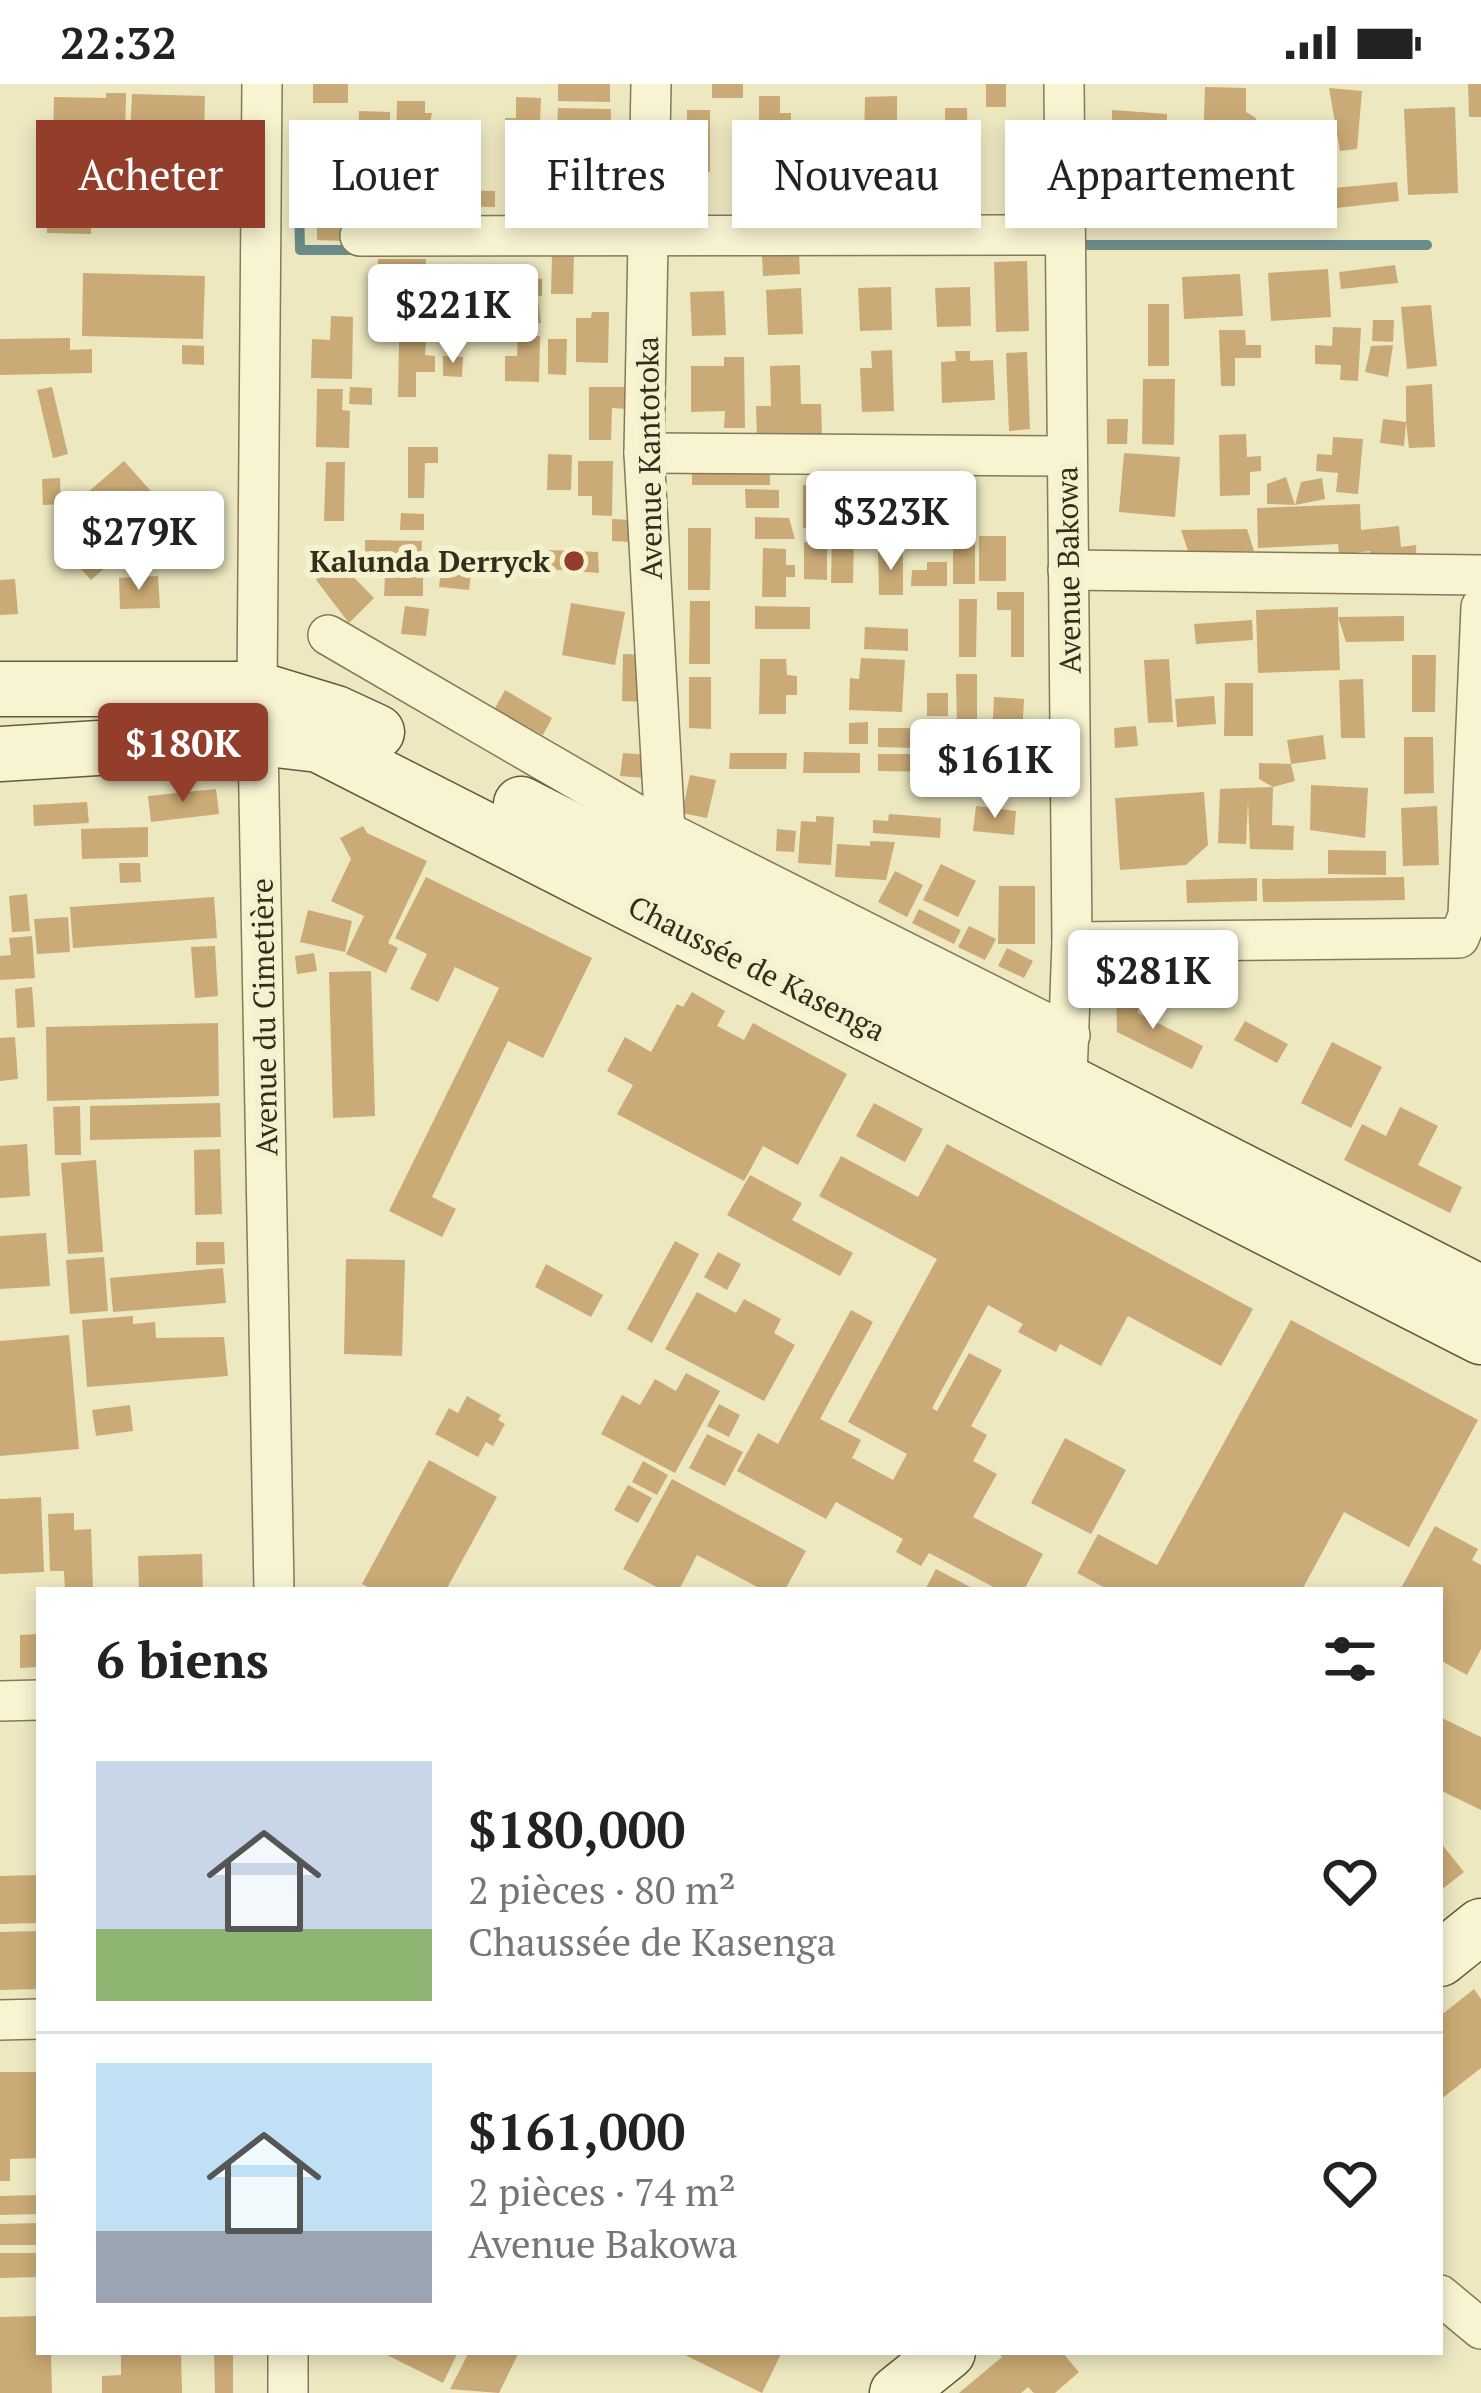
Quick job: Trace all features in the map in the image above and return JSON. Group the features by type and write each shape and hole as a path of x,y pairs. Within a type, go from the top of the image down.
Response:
{"main road":[{"name":"Chaussée de Kasenga","path":"0,689 258,713 336,712 1481,1293"},
{"name":"Chaussée de Kasenga","path":"0,754 258,713"},
{"name":"Chaussée de Kasenga","path":"1067,1080 1481,1336"},
{"path":"1443,1957 1481,1926"},
{"path":"897,2393 944,2355"}],"street":[{"name":"Avenue du Cimetière","path":"262,84 258,713 274,1587"},
{"name":"Avenue Kantotoka","path":"651,84 644,453 665,831"},
{"name":"Avenue Bakowa","path":"1064,84 1072,942 1067,1080"},
{"path":"360,236 1065,236"},
{"path":"644,453 1067,456"},
{"path":"1068,570 1481,575"},
{"path":"1072,942 1459,938 1468,916 1481,607"},
{"path":"328,635 665,831 1067,1080"},
{"path":"0,1701 36,1700"},
{"path":"0,2020 36,2019"},
{"path":"1443,2297 1481,2329"},
{"path":"288,2355 288,2393"}],"building":[{"path":"313,84 348,84 348,103 313,103"},
{"path":"558,84 610,84 610,102 558,101"},
{"path":"712,84 743,84 743,98 712,98"},
{"path":"986,84 1006,84 1006,107 986,107"},
{"path":"1468,84 1481,84 1481,117 1469,117"},
{"path":"1205,87 1246,88 1246,112 1256,120 1204,120"},
{"path":"1329,88 1362,91 1357,149 1340,151"},
{"path":"106,93 126,93 125,120 53,120 54,97 106,98"},
{"path":"132,94 205,96 204,120 131,120"},
{"path":"759,96 780,96 780,113 791,113 791,120 759,120"},
{"path":"897,96 897,120 865,120 865,97"},
{"path":"516,97 541,98 540,120 505,120 516,118"},
{"path":"397,101 425,101 425,113 432,113 431,120 397,120"},
{"path":"1455,107 1458,193 1408,195 1404,109"},
{"path":"558,108 611,109 611,120 557,120"},
{"path":"945,108 967,108 967,120 945,120"},
{"path":"687,110 710,110 710,172 708,120 687,120"},
{"path":"1112,110 1167,114 1167,120 1112,120"},
{"path":"359,111 390,112 390,120 359,120"},
{"path":"1397,182 1399,201 1337,208 1337,188"},
{"path":"481,191 495,191 495,207 481,207"},
{"path":"47,228 91,228 91,234 47,233"},
{"path":"317,228 342,228 342,241 317,240"},
{"path":"799,253 800,274 763,276 762,254"},
{"path":"552,255 574,255 573,294 551,294"},
{"path":"378,259 426,259 425,326 392,325 392,287 377,287"},
{"path":"1027,261 1029,331 996,332 994,262"},
{"path":"1395,265 1398,283 1341,289 1339,272"},
{"path":"1328,269 1331,317 1271,321 1268,273"},
{"path":"83,273 205,276 203,339 82,336"},
{"path":"1240,274 1243,316 1184,319 1182,277"},
{"path":"438,278 495,279 494,299 438,298"},
{"path":"510,278 542,279 542,296 510,296"},
{"path":"891,287 892,330 860,331 858,288"},
{"path":"970,287 971,326 937,327 935,288"},
{"path":"801,288 803,334 768,335 766,290"},
{"path":"724,291 726,335 692,336 690,292"},
{"path":"511,299 538,299 541,323 510,323"},
{"path":"1148,304 1169,304 1169,366 1148,366"},
{"path":"1431,305 1437,366 1407,369 1401,307"},
{"path":"592,312 609,312 608,363 576,362 576,318 591,318"},
{"path":"331,316 353,317 352,379 311,378 312,339 330,340"},
{"path":"1373,320 1394,320 1393,342 1372,341"},
{"path":"1333,327 1361,328 1358,381 1340,380 1341,365 1315,364 1315,345 1332,346"},
{"path":"1219,330 1245,330 1246,345 1261,345 1261,358 1235,358 1235,386 1221,386"},
{"path":"518,336 540,336 539,382 505,381 505,356 517,356"},
{"path":"70,338 70,350 92,349 92,373 0,375 0,339"},
{"path":"548,339 567,339 566,375 548,374"},
{"path":"399,341 426,342 425,355 435,356 435,372 416,372 416,397 398,397"},
{"path":"182,345 204,346 204,365 182,364"},
{"path":"1393,345 1388,377 1365,372 1371,346"},
{"path":"892,350 894,411 862,412 860,368 872,368 871,351"},
{"path":"955,351 970,351 970,361 993,360 995,400 942,403 941,362 956,361"},
{"path":"1027,352 1030,429 1009,431 1006,353"},
{"path":"443,356 463,357 462,377 443,376"},
{"path":"724,357 744,357 745,428 724,428 725,411 691,412 691,366 724,366"},
{"path":"800,365 801,404 821,404 822,434 757,437 756,406 771,406 770,366"},
{"path":"1143,379 1175,379 1174,445 1142,444"},
{"path":"1432,384 1435,447 1409,448 1406,386"},
{"path":"52,387 68,454 53,458 37,390"},
{"path":"350,387 372,388 372,405 349,404"},
{"path":"589,387 629,387 629,409 612,408 611,440 589,440"},
{"path":"317,389 343,389 342,410 350,411 349,448 316,447"},
{"path":"1107,419 1128,419 1127,444 1107,444"},
{"path":"1383,419 1406,422 1404,446 1380,443"},
{"path":"1246,434 1247,457 1261,456 1261,471 1250,472 1250,495 1220,496 1219,435"},
{"path":"1333,437 1363,439 1358,494 1336,492 1338,473 1316,471 1317,454 1332,455"},
{"path":"408,447 438,447 438,463 425,463 424,498 408,498"},
{"path":"1124,453 1180,457 1175,517 1119,512"},
{"path":"548,454 572,455 571,490 547,490"},
{"path":"124,461 158,499 114,538 80,499"},
{"path":"578,461 613,461 612,516 592,515 592,496 578,496"},
{"path":"826,461 860,462 860,535 819,535 819,528 803,528 803,485 826,486"},
{"path":"326,462 345,462 344,521 324,521"},
{"path":"692,465 770,465 770,485 692,485"},
{"path":"1286,477 1295,505 1267,504 1267,484"},
{"path":"60,478 61,504 43,505 42,479"},
{"path":"1322,478 1325,499 1295,505 1301,482"},
{"path":"878,488 935,488 935,508 879,508"},
{"path":"745,489 779,490 779,508 746,508"},
{"path":"1360,504 1361,530 1399,526 1401,547 1416,545 1417,569 1371,571 1370,551 1339,555 1338,544 1258,548 1257,508"},
{"path":"401,513 424,514 424,530 400,530"},
{"path":"755,517 789,518 795,539 755,539"},
{"path":"612,519 631,520 631,542 612,541"},
{"path":"94,520 123,552 91,580 62,548"},
{"path":"953,522 975,522 975,584 953,584"},
{"path":"688,528 711,528 710,590 688,590"},
{"path":"1247,529 1254,551 1188,551 1181,530"},
{"path":"979,536 1006,536 1006,581 979,581"},
{"path":"365,540 422,541 421,558 365,557"},
{"path":"832,540 854,540 853,583 831,583"},
{"path":"804,542 827,542 827,580 804,579"},
{"path":"763,548 786,549 786,565 795,565 795,577 786,577 786,597 762,597"},
{"name":"Kalunda Derryck","path":"549,550 598,552 599,573 548,569"},
{"path":"878,551 903,551 903,595 879,595"},
{"path":"337,560 374,598 349,623 316,580"},
{"path":"405,561 423,562 423,596 384,596 385,576 405,576"},
{"path":"442,561 472,565 469,590 439,587"},
{"path":"927,562 947,562 947,586 911,586 912,570 927,570"},
{"path":"158,576 160,608 120,609 119,578"},
{"path":"15,579 18,614 0,615 0,580"},
{"path":"997,592 1024,592 1024,657 1011,657 1011,610 997,610"},
{"path":"959,599 977,599 976,657 959,657"},
{"path":"690,601 710,601 710,664 689,664"},
{"path":"571,603 625,612 615,665 562,655"},
{"path":"405,606 429,609 426,636 401,634"},
{"path":"755,606 810,607 810,629 755,629"},
{"path":"1338,607 1340,670 1258,673 1256,610"},
{"path":"1404,616 1404,641 1346,642 1338,617"},
{"path":"1252,620 1253,640 1196,644 1194,624"},
{"path":"865,627 908,629 908,651 864,649"},
{"path":"623,654 646,655 646,702 622,701"},
{"path":"1412,655 1436,655 1435,712 1412,712"},
{"path":"861,658 905,660 902,712 849,710 850,678 859,679"},
{"path":"760,659 786,659 787,675 797,676 797,695 786,695 786,714 759,714"},
{"path":"1169,659 1173,722 1148,723 1144,660"},
{"path":"956,674 977,674 977,729 957,730"},
{"path":"689,677 711,677 711,729 689,728"},
{"path":"1363,679 1365,738 1341,738 1339,680"},
{"path":"1225,683 1253,683 1253,736 1224,736"},
{"path":"505,690 552,718 543,735 494,710"},
{"path":"927,693 948,693 948,716 927,716"},
{"path":"1214,696 1216,724 1177,727 1175,699"},
{"path":"994,697 1024,699 1021,756 991,755"},
{"path":"868,722 868,744 849,744 849,723"},
{"path":"1136,726 1138,746 1115,748 1114,728"},
{"path":"878,728 916,728 916,748 878,747"},
{"path":"1323,735 1326,759 1291,764 1287,740"},
{"path":"1404,737 1433,737 1434,793 1404,794"},
{"path":"804,752 860,753 860,773 803,773"},
{"path":"623,753 648,755 646,778 620,776"},
{"path":"730,753 787,753 786,769 729,769"},
{"path":"878,754 935,754 936,772 878,771"},
{"path":"1259,763 1291,764 1295,781 1273,787 1259,779"},
{"path":"945,774 965,774 964,795 944,794"},
{"path":"690,775 716,780 707,818 682,813"},
{"path":"1311,785 1368,788 1365,838 1310,830"},
{"path":"1273,787 1272,825 1294,826 1293,850 1250,849 1248,800 1246,844 1218,843 1220,789"},
{"path":"216,789 219,814 151,822 148,796"},
{"path":"1204,792 1208,845 1186,865 1120,870 1115,798"},
{"path":"87,802 89,823 34,826 33,805"},
{"path":"976,806 1016,811 1014,835 973,831"},
{"path":"1437,806 1439,865 1403,866 1401,808"},
{"path":"889,814 941,818 940,838 873,833 873,820 888,821"},
{"path":"816,816 834,817 831,865 798,863 801,821 816,822"},
{"path":"363,826 367,833 427,861 388,943 398,948 386,973 346,954 364,916 331,901 351,859 340,838"},
{"path":"148,827 148,857 82,859 81,829"},
{"path":"777,829 796,831 794,852 776,851"},
{"path":"870,841 895,842 886,880 835,877 837,844 870,846"},
{"path":"1328,850 1386,851 1386,875 1328,874"},
{"path":"119,863 140,863 141,882 120,883"},
{"path":"941,864 976,881 958,917 923,900"},
{"path":"895,871 923,885 907,917 878,902"},
{"path":"426,877 592,958 543,1058 508,1041 432,1197 456,1209 442,1237 389,1211 499,988 455,967 438,1002 410,989 427,954 395,938"},
{"path":"1404,877 1405,900 1263,902 1262,879"},
{"path":"1257,878 1257,901 1187,903 1186,880"},
{"path":"999,886 1035,886 1035,944 998,944"},
{"path":"27,894 30,931 12,932 9,896"},
{"path":"214,897 217,938 73,948 70,907"},
{"path":"919,909 961,930 954,944 912,923"},
{"path":"308,910 352,921 345,952 300,942"},
{"path":"68,917 70,952 37,954 34,919"},
{"path":"969,926 996,939 985,960 958,947"},
{"path":"32,936 35,978 0,980 0,956 11,955 9,938"},
{"path":"215,946 218,996 195,998 191,947"},
{"path":"1007,948 1033,961 1024,978 998,966"},
{"path":"314,953 317,971 297,974 295,956"},
{"path":"371,971 375,1116 333,1118 329,972"},
{"path":"32,987 35,1027 17,1028 15,989"},
{"path":"1137,990 1138,1013 1203,1046 1192,1069 1117,1032 1116,991"},
{"path":"692,992 725,1011 717,1026 744,1040 753,1023 847,1074 798,1165 763,1146 744,1181 617,1114 633,1085 607,1071 625,1037 651,1052 677,1004 683,1007"},
{"path":"1245,1021 1288,1044 1277,1063 1234,1040"},
{"path":"218,1023 219,1096 47,1101 46,1027"},
{"path":"15,1037 18,1079 0,1081 0,1038"},
{"path":"1332,1042 1382,1067 1351,1128 1301,1103"},
{"path":"220,1103 221,1137 90,1140 90,1106"},
{"path":"874,1103 923,1129 905,1162 856,1136"},
{"path":"80,1106 81,1155 55,1155 53,1107"},
{"path":"1400,1107 1438,1126 1418,1165 1462,1187 1450,1213 1344,1160 1362,1124 1386,1136"},
{"path":"27,1144 30,1196 0,1198 0,1146"},
{"path":"947,1144 1253,1309 1221,1366 1128,1316 1101,1366 1060,1344 1056,1352 1018,1332 1023,1324 988,1305 932,1408 937,1411 969,1353 1002,1370 971,1426 987,1435 973,1461 997,1474 973,1517 1043,1554 1026,1587 993,1587 929,1553 921,1566 896,1552 903,1539 836,1502 826,1519 737,1471 758,1433 778,1444 851,1310 873,1322 820,1419 861,1440 852,1458 893,1480 907,1454 848,1422 937,1259 819,1196 841,1156 918,1197"},
{"path":"220,1149 222,1214 195,1215 194,1150"},
{"path":"96,1160 103,1252 68,1254 61,1163"},
{"path":"750,1175 802,1203 792,1220 853,1253 840,1276 727,1215"},
{"path":"46,1233 50,1286 0,1289 0,1236"},
{"path":"675,1241 699,1254 652,1343 627,1329"},
{"path":"196,1242 224,1242 225,1264 196,1265"},
{"path":"718,1252 741,1264 727,1290 704,1277"},
{"path":"104,1257 108,1311 70,1314 66,1260"},
{"path":"346,1259 405,1260 402,1356 344,1354"},
{"path":"546,1264 603,1295 591,1317 535,1287"},
{"path":"223,1268 226,1303 113,1312 110,1278"},
{"path":"697,1292 736,1313 744,1299 781,1319 774,1333 795,1345 764,1401 665,1349"},
{"path":"133,1316 133,1324 155,1322 156,1338 224,1337 228,1376 87,1387 82,1320"},
{"path":"1291,1320 1478,1420 1409,1547 1344,1512 1304,1587 1103,1587 1077,1573 1098,1534 1157,1565"},
{"path":"69,1335 79,1449 0,1456 0,1341"},
{"path":"686,1373 720,1391 675,1473 601,1434 622,1395 640,1405 655,1379 676,1391"},
{"path":"467,1396 501,1415 498,1420 505,1424 493,1446 486,1442 478,1457 435,1434 449,1408 458,1413"},
{"path":"719,1404 740,1415 729,1437 707,1426"},
{"path":"130,1405 133,1431 96,1436 92,1410"},
{"path":"707,1434 743,1452 725,1486 689,1468"},
{"path":"1065,1438 1126,1470 1091,1534 1031,1503"},
{"path":"429,1460 497,1497 448,1587 362,1584"},
{"path":"643,1461 668,1475 657,1495 632,1482"},
{"path":"672,1479 806,1551 787,1587 757,1587 697,1555 681,1587 656,1587 623,1569"},
{"path":"628,1485 652,1498 638,1523 614,1510"},
{"path":"41,1497 44,1572 0,1574 0,1499"},
{"path":"74,1513 74,1530 91,1529 93,1587 65,1587 64,1571 50,1571 48,1514"},
{"path":"1435,1526 1478,1549 1472,1560 1481,1565 1481,1649 1467,1675 1443,1662 1443,1587 1402,1587"},
{"path":"202,1554 203,1587 139,1587 138,1556"},
{"path":"936,1569 970,1587 927,1587"},
{"path":"36,1634 36,1667 20,1668 20,1635"},
{"path":"1443,1718 1481,1737 1481,1810 1443,1791"},
{"path":"1443,1846 1464,1872 1443,1889"},
{"path":"36,1875 36,1923 0,1924 0,1876"},
{"path":"36,1931 36,1989 0,1990 0,1932"},
{"path":"1474,1989 1481,1999 1481,2068 1443,2098 1443,2014"},
{"path":"0,2072 36,2072 36,2158 10,2159 10,2181 0,2181"},
{"path":"36,2195 36,2214 0,2215 0,2196"},
{"path":"36,2223 36,2245 0,2245 0,2224"},
{"path":"0,2253 36,2253 36,2277 0,2278"},
{"path":"36,2316 36,2355 51,2355 52,2393 0,2393 0,2317"},
{"path":"121,2355 181,2355 182,2393 102,2393 102,2376 121,2375"},
{"path":"214,2355 233,2355 233,2393 215,2393"},
{"path":"387,2355 457,2355 443,2383"},
{"path":"467,2355 518,2355 499,2393 450,2389"},
{"path":"685,2355 781,2355 762,2393"},
{"path":"1065,2355 1079,2372 1055,2393 1034,2393 1028,2387 1021,2393 959,2393 1002,2357"}],"waterway":[{"path":"300,228 300,250 356,250"},
{"path":"1088,245 1427,245"}],"place":[{"name":"Kalunda Derryck","path":"574,561"}]}
